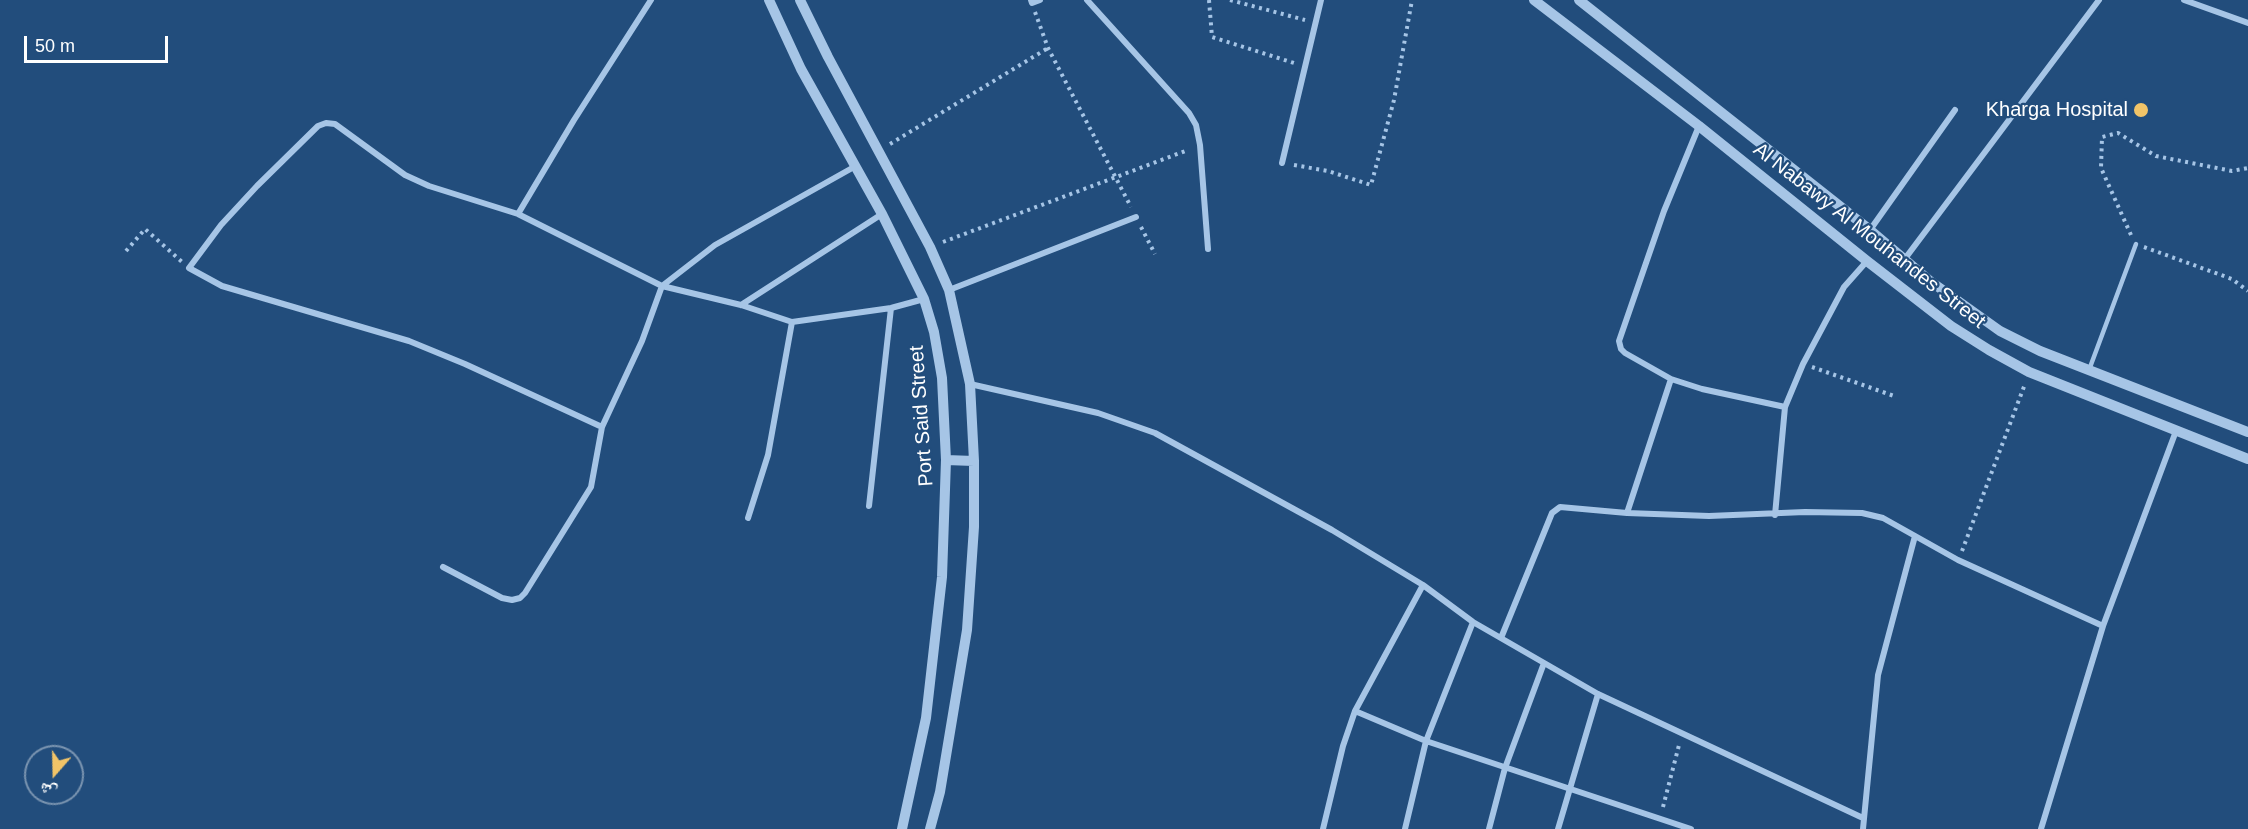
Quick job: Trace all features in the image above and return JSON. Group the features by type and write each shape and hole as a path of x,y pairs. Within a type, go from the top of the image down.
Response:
{"street":[{"path":"518,214 574,120 651,0"},
{"name":"Port Said Street","path":"769,0 801,69 882,214 924,299 934,332 942,378 946,460 945,528 938,627 926,718 902,829"},
{"path":"800,0 930,247 949,290 970,384 974,461 974,527 967,630 950,735 930,829"},
{"path":"1031,2 1040,0"},
{"path":"1087,0 1189,113 1196,125 1200,145 1208,249"},
{"path":"1282,163 1321,0"},
{"name":"Al Nabawy Al Mouhandes Street","path":"1534,0 1699,126 1951,326 2029,372 2248,459"},
{"name":"Al Nabawy Al Mouhandes Street","path":"1579,0 1870,230 1904,260 1964,307 2000,331 2040,351 2248,432"},
{"path":"1904,260 2099,0"},
{"path":"2184,0 2248,23"},
{"path":"1870,230 1955,110"},
{"path":"602,427 409,341 222,286 189,268 221,225 257,186 318,126 326,123 335,124 405,175 429,186 518,214 662,286 741,305 792,322 891,308 924,299"},
{"path":"1699,126 1654,239 1619,341 1621,349 1671,379 1702,389 1785,407"},
{"path":"443,567 502,598 520,598 578,511 591,487 602,427 642,341 662,286 715,246 854,167"},
{"path":"741,305 882,214"},
{"path":"949,290 1136,217"},
{"path":"1775,515 1785,407 1803,364 1845,287 1867,261"},
{"path":"869,507 891,308"},
{"path":"748,518 768,455 792,322"},
{"path":"1627,513 1671,379"},
{"path":"970,384 1098,413 1155,433 1322,524 1423,585 1473,622 1598,693 1863,818"},
{"path":"2041,829 2103,626 2176,431"},
{"path":"946,460 974,461"},
{"path":"1501,638 1554,510 1560,507 1627,513 1709,516 1862,513 1883,518 1958,560 2103,626"},
{"path":"1863,829 1878,675 1915,536"},
{"path":"1323,829 1343,746 1355,711 1423,585"},
{"path":"1405,829 1426,741 1473,622"},
{"path":"1489,829 1506,768 1544,663"},
{"path":"1558,829 1598,693"},
{"path":"1355,711 1426,741 1691,829"}],"lane":[{"path":"2089,370 2136,244"}],"path":[{"path":"1209,0 1212,37 1305,66"},
{"path":"1230,0 1314,22"},
{"path":"1282,163 1328,171 1371,185 1394,100 1412,0"},
{"path":"1031,2 1048,48 1155,254"},
{"path":"879,150 1048,48"},
{"path":"2248,168 2232,171 2156,156 2118,133 2102,137 2102,168 2136,244 2232,279 2248,291"},
{"path":"930,247 1200,145"},
{"path":"126,251 145,229 189,268"},
{"path":"1803,364 1894,396"},
{"path":"1958,560 2029,372"},
{"path":"1660,820 1682,732"}],"place":[{"name":"Kharga Hospital","path":"2141,110"}]}
